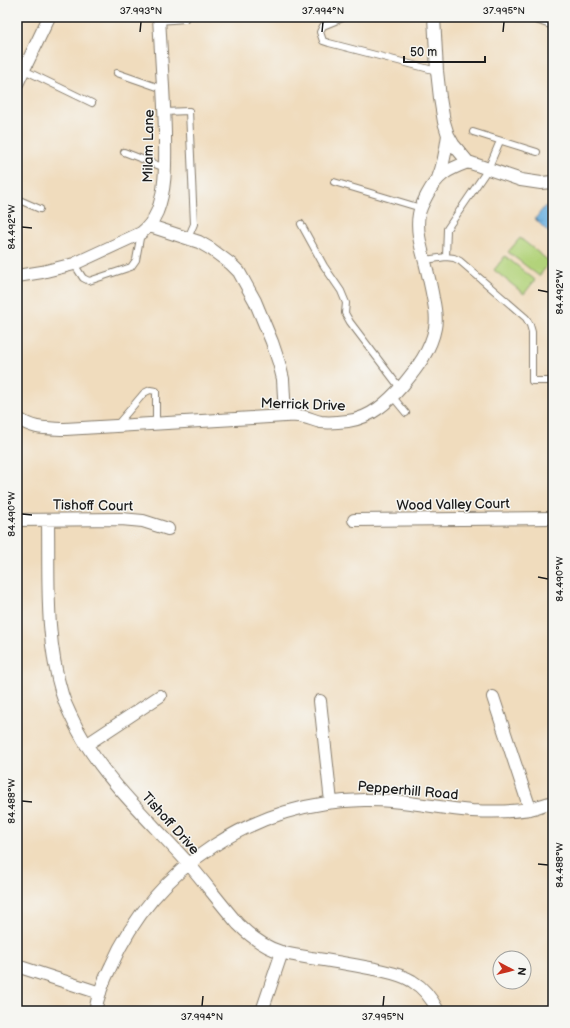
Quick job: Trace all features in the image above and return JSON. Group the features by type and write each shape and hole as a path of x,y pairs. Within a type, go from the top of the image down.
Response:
{"street":[{"path":"17,84 49,17"},
{"path":"434,17 437,72 444,122 448,135 453,144 468,162 521,180 541,183 553,182"},
{"name":"Milam Lane","path":"145,229 157,212 161,200 165,168 164,112 159,19"},
{"name":"Merrick Drive","path":"17,418 33,427 65,428 285,416 304,417 322,422 348,421 359,419 371,414 386,403 420,363 429,346 435,328 436,320 434,301 419,240 419,213 443,166 448,135"},
{"name":"Merrick Drive","path":"438,178 456,167 468,162"},
{"path":"17,276 42,272 74,264 145,229 188,238 199,242 231,264 239,272 252,295 272,342 279,363 283,380 285,416"},
{"name":"Wood Valley Court","path":"354,520 553,518"},
{"name":"Tishoff Court","path":"17,520 121,519 142,521 168,529"},
{"name":"Tishoff Drive","path":"48,520 49,594 52,647 59,684 76,727 105,773 188,864 247,933 260,942 282,952 388,972 412,981 428,995 438,1011"},
{"path":"86,744 160,696"},
{"path":"493,697 530,809"},
{"path":"320,701 331,802"},
{"name":"Pepperhill Road","path":"95,1011 100,994 116,955 127,934 157,894 188,864 216,844 252,825 284,812 331,802 349,800 378,800 492,812 530,809 553,802"},
{"path":"262,1011 282,952"},
{"path":"17,966 100,994"}],"lane":[{"path":"159,19 185,19 185,17"},
{"path":"345,17 323,26 320,32 323,41 329,44 437,72"},
{"path":"528,17 553,26"},
{"path":"24,70 92,103"},
{"path":"117,73 163,89"},
{"path":"164,112 189,111 194,224 188,238"},
{"path":"473,132 537,152"},
{"path":"446,258 447,229 488,169 500,141"},
{"path":"124,152 165,168"},
{"path":"334,182 421,208"},
{"path":"17,199 40,209"},
{"path":"301,224 324,266 341,291 346,302 345,313 396,392 406,413"},
{"path":"74,264 83,278 89,281 131,267 136,260 145,229"},
{"path":"425,260 454,258 460,261 526,318 532,332 532,381 553,381"},
{"path":"116,426 144,393 150,390 156,391 156,423"}],"green space":[{"path":"520,238 550,262 539,276 508,252"},
{"path":"505,256 535,280 524,294 494,270"}],"water":[{"path":"545,206 553,212 553,235 535,219"}]}
